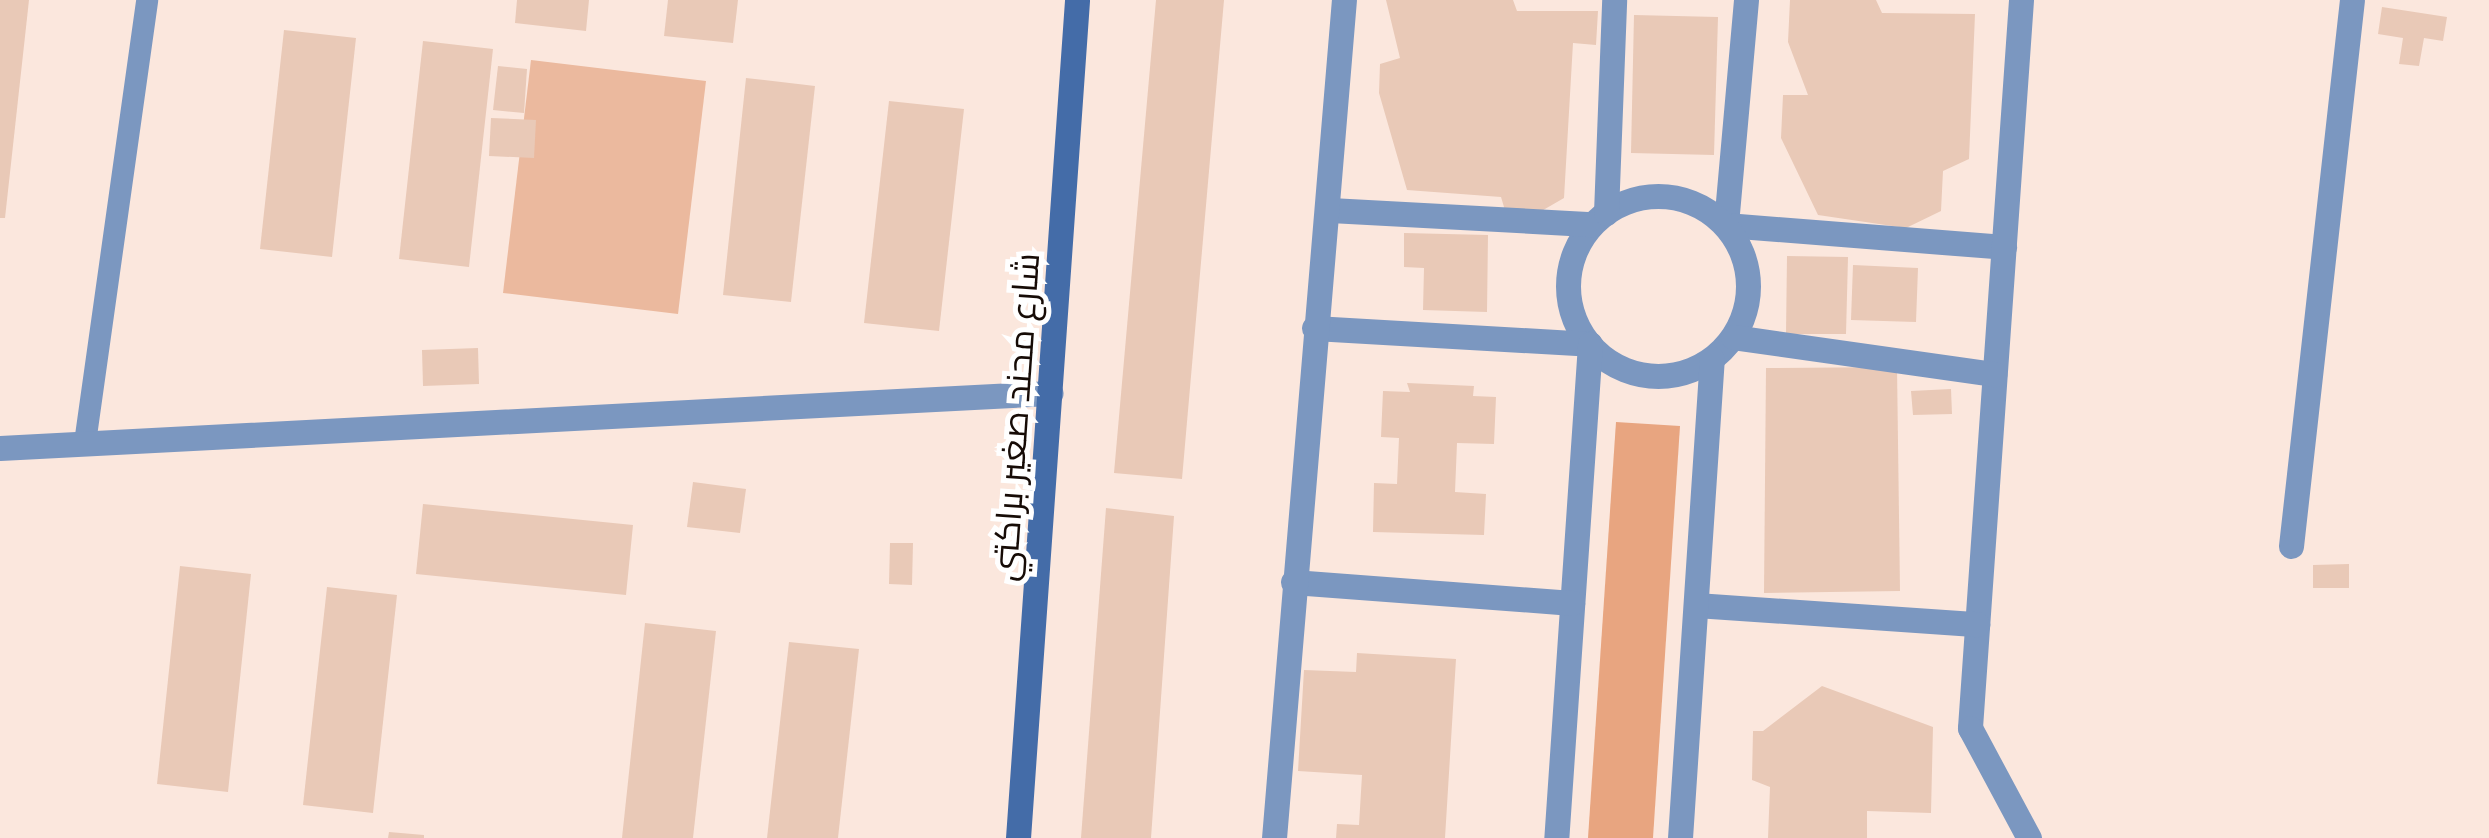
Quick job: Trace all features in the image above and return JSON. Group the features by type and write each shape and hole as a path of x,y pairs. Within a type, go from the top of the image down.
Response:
{"street":[{"name":"شارع محند صغير براكتي","path":"1018,838 1077,0"},
{"path":"1274,838 1314,328 1330,210 1344,0"},
{"path":"1330,210 1599,218 1644,197 1673,197 1702,206 1726,225 1750,279 1746,310 1733,337 1712,359 1685,373 1655,377 1626,371 1590,344 1570,306 1568,276 1599,218 1614,0"},
{"path":"1726,225 1746,0"},
{"path":"2022,0 1970,728 2029,838"},
{"path":"2291,546 2352,0"},
{"path":"1726,225 2004,247"},
{"path":"1314,328 1590,344"},
{"path":"1733,337 1994,374"},
{"path":"1556,838 1590,344"},
{"path":"1680,838 1712,359"},
{"path":"0,448 1051,393"},
{"path":"1293,582 1572,603"},
{"path":"1696,605 1976,624"}],"lane":[{"path":"85,443 147,0"}],"shaded area":[{"path":"531,60 706,81 678,314 503,293"},
{"path":"1616,422 1680,426 1653,838 1588,838"}],"building":[{"path":"0,0 29,0 5,218 0,218"},
{"path":"517,0 589,0 586,31 515,23"},
{"path":"668,0 738,0 733,43 664,36"},
{"path":"1156,0 1224,0 1182,479 1114,473"},
{"path":"1386,0 1513,0 1517,11 1598,11 1596,45 1573,43 1564,198 1538,213 1507,217 1501,197 1407,190 1379,93 1380,64 1400,58"},
{"path":"1790,0 1876,0 1882,13 1975,14 1969,159 1943,171 1941,211 1906,228 1818,215 1781,138 1783,95 1808,95 1788,42"},
{"path":"2382,7 2447,17 2443,41 2424,38 2419,66 2399,64 2403,38 2378,34"},
{"path":"1634,15 1718,17 1714,155 1631,153"},
{"path":"284,30 356,38 332,257 260,249"},
{"path":"423,41 493,49 469,267 399,259"},
{"path":"498,66 527,69 524,113 493,110"},
{"path":"746,78 815,86 791,302 723,295"},
{"path":"889,101 964,109 939,331 864,323"},
{"path":"491,118 536,120 534,158 489,156"},
{"path":"1404,233 1488,235 1487,312 1423,310 1424,268 1404,267"},
{"path":"1787,256 1848,257 1846,334 1786,334"},
{"path":"1853,265 1918,268 1916,322 1851,320"},
{"path":"478,348 479,384 423,386 422,350"},
{"path":"1897,367 1900,591 1764,593 1766,368"},
{"path":"1407,383 1474,386 1473,396 1496,397 1494,444 1457,443 1455,492 1486,494 1484,535 1373,532 1374,483 1397,484 1399,438 1381,437 1383,391 1410,392"},
{"path":"1951,389 1952,414 1913,415 1911,391"},
{"path":"693,482 746,489 740,533 687,527"},
{"path":"423,504 633,525 626,595 416,574"},
{"path":"1106,508 1174,516 1151,838 1081,838"},
{"path":"890,543 913,543 912,585 889,584"},
{"path":"2349,564 2349,588 2313,588 2313,565"},
{"path":"180,566 251,574 228,792 157,784"},
{"path":"327,587 397,595 373,813 303,805"},
{"path":"645,623 716,631 693,838 622,838"},
{"path":"789,642 859,649 838,838 767,838"},
{"path":"1357,653 1456,659 1445,838 1336,838 1337,824 1359,825 1362,775 1298,771 1304,670 1356,672"},
{"path":"1822,686 1933,727 1931,813 1867,811 1867,838 1768,838 1770,787 1752,780 1753,731 1763,731"},
{"path":"389,832 424,835 424,838 388,838"}]}
